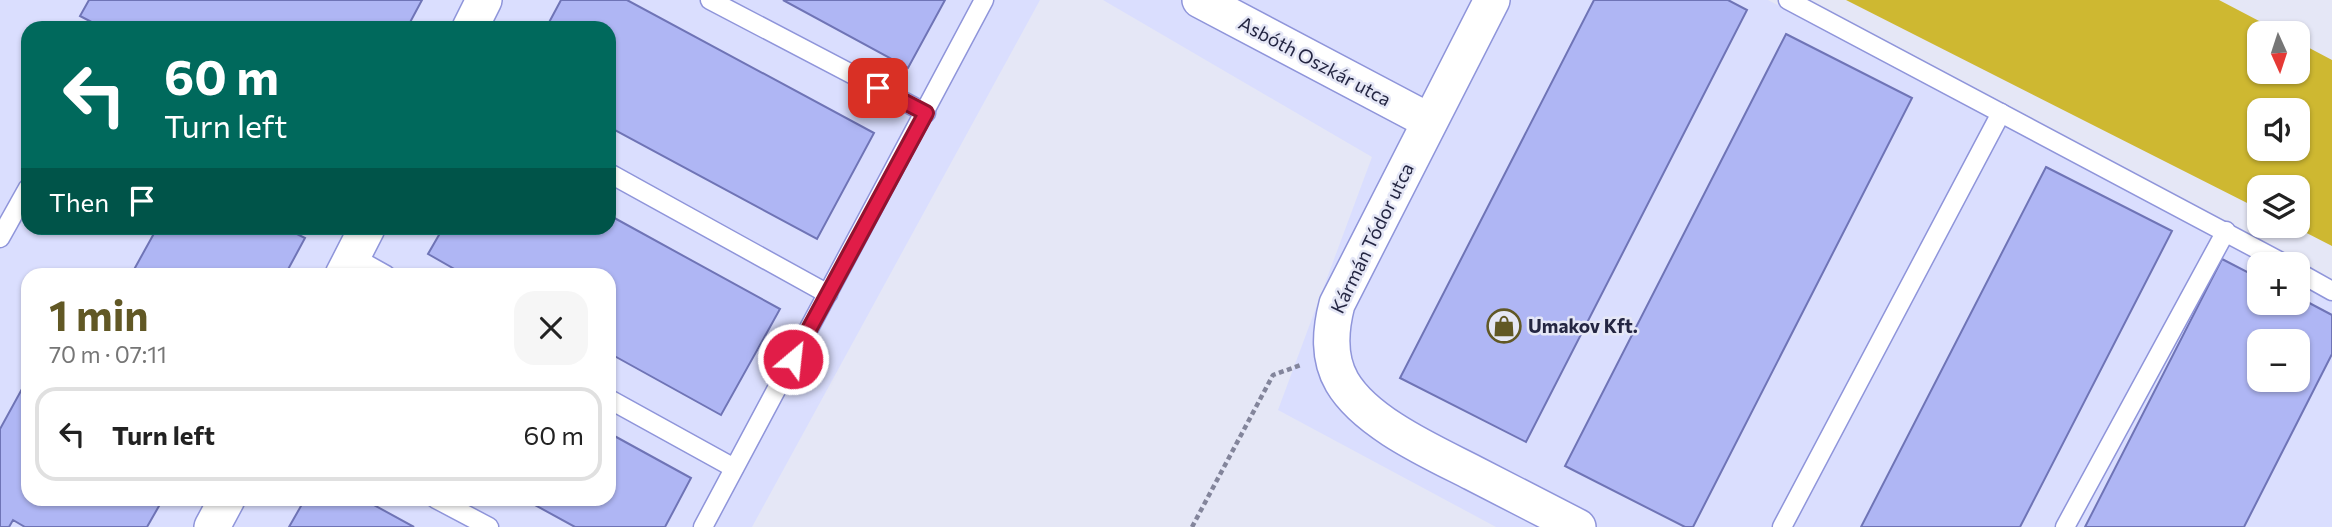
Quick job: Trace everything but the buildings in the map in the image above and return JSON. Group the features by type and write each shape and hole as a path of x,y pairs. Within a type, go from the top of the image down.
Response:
{"street":[{"path":"474,21 484,0"},
{"name":"Asbóth Oszkár utca","path":"1200,0 1429,121"},
{"name":"Kármán Tódor utca","path":"1493,0 1337,304 1332,325 1331,355 1342,382 1355,398 1405,438 1578,527"},
{"path":"212,527 223,506"}],"lane":[{"path":"710,0 926,113"},
{"path":"703,527 984,0"},
{"path":"1788,0 2264,252"},
{"path":"1782,527 2001,113"},
{"path":"616,177 828,294"},
{"path":"0,238 21,200"},
{"path":"2065,527 2226,231"},
{"path":"354,253 376,268"},
{"path":"2310,279 2332,291"},
{"path":"616,402 734,468"},
{"path":"449,506 489,527"}],"path":[{"path":"1192,527 1273,375 1331,355"}],"shaded area":[{"path":"0,0 1040,0 752,527 0,527"},
{"path":"1103,0 1768,0 2259,252 2247,252 2247,315 2310,315 2310,278 2332,290 2332,527 1496,527 1278,410 1372,157"},
{"path":"1846,0 2219,0 2259,21 2247,21 2247,84 2310,84 2310,48 2332,60 2332,246 2310,235 2310,175 2247,175 2247,203"}],"place":[{"name":"Umakov Kft.","path":"1504,326"}],"route":[{"path":"793,359 926,113 878,88"}]}
